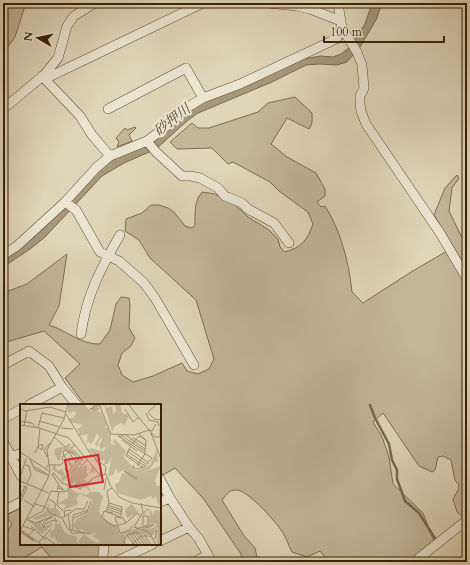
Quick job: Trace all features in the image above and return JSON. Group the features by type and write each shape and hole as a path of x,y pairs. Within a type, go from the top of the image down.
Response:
{"street":[{"path":"3,109 43,75 58,58 67,26 74,16 95,3"},
{"path":"43,75 52,76 203,3"},
{"path":"268,3 310,9 342,25"},
{"path":"338,3 342,25 352,42 362,65 364,88 360,96 360,104 366,124 440,233 466,277"},
{"path":"3,255 17,246 66,202 96,168 110,156 148,142 186,108 203,98 240,84 336,39 342,25"},
{"path":"108,109 186,68 203,98"},
{"path":"43,75 80,116 92,135 110,156"},
{"path":"148,142 156,152 182,176 200,178 218,188 225,196 242,203 248,209 274,223 288,243"},
{"path":"66,202 75,209 100,252 119,261 144,283 155,298 194,365"},
{"path":"81,334 87,303 120,235"},
{"path":"3,365 29,351 49,366 62,387 76,404"},
{"path":"31,404 62,387"},
{"path":"3,419 20,410"},
{"path":"3,441 20,474"},
{"path":"12,457 20,453"},
{"path":"161,480 170,498 210,558 194,562"},
{"path":"161,502 170,498"},
{"path":"3,512 20,503"},
{"path":"417,562 419,558 467,520"},
{"path":"161,541 189,527"},
{"path":"102,562 103,545"},
{"path":"116,562 151,545"}],"shaded area":[{"path":"3,3 24,3 25,6 15,37 3,53"},
{"name":"砂押川","path":"372,3 382,3 376,20 360,47 347,62 337,65 306,65 272,82 198,113 156,149 124,163 102,176 45,237 3,267 3,259 28,242 42,230 103,166 116,158 152,143 181,116 207,101 302,59 321,56 333,57 341,54 350,47 365,24"},
{"path":"295,97 312,113 312,121 309,129 287,118 271,144 287,157 316,173 325,189 325,196 317,202 321,207 325,206 336,226 349,270 352,292 363,303 447,251 467,271 467,514 464,518 457,512 453,499 459,485 455,480 451,460 443,456 438,457 435,470 432,472 419,466 383,413 373,422 382,437 389,457 393,484 423,513 435,544 414,562 329,562 320,551 307,557 292,552 283,532 267,513 247,494 234,490 228,493 222,500 244,536 255,548 258,562 242,562 241,554 203,498 175,468 163,475 161,472 161,404 84,404 65,378 80,364 44,331 3,343 3,293 27,284 67,254 59,306 49,325 80,340 93,344 100,344 110,330 116,304 121,297 129,298 129,328 135,338 131,346 122,353 118,365 122,375 133,382 153,376 182,363 187,371 198,374 209,369 214,359 196,300 150,258 139,240 125,231 126,219 142,213 151,205 159,205 174,212 185,226 192,228 195,225 196,203 202,192 215,194 234,204 248,217 269,230 278,239 280,247 285,252 300,245 306,239 313,224 308,212 279,191 270,182 233,162 228,164 212,148 177,149 170,142 192,123 198,128 209,128 258,112 268,103"},
{"path":"125,128 127,130 136,128 129,135 132,141 117,147 119,142 116,138"},
{"path":"457,175 459,178 452,188 449,211 467,248 467,269 434,215 445,188"},
{"path":"20,508 20,545 100,545 97,562 54,562 42,547 17,562 3,562 3,541 12,523 4,516"}],"waterway":[{"path":"370,405 389,444 392,460 397,470 397,479 405,501 419,513 436,540"}]}
